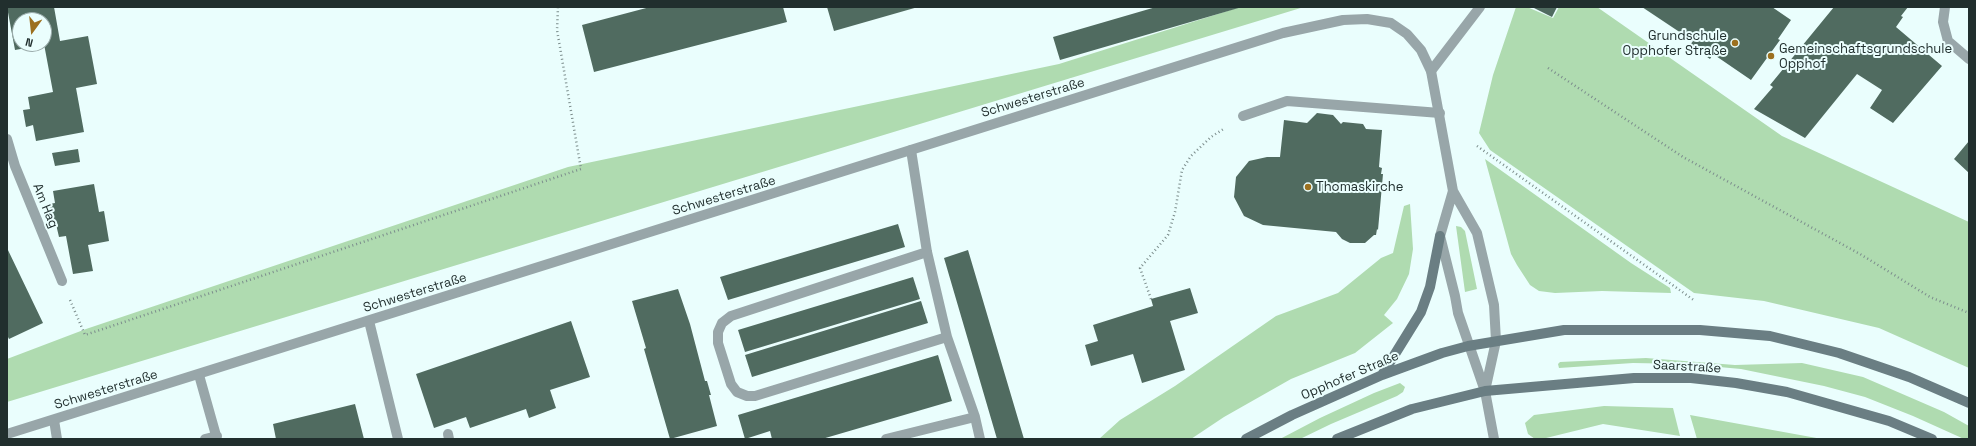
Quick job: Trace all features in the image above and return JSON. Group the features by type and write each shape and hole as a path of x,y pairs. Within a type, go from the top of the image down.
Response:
{"main road":[{"path":"1382,375 1421,312 1430,287 1440,236"},
{"path":"1468,346 1564,330 1700,330 1770,336 1839,353 1909,377 1969,403"},
{"name":"Opphofer Straße","path":"1246,439 1292,415 1382,375 1442,353 1468,346"},
{"name":"Saarstraße","path":"1485,391 1634,378 1691,378 1736,383 1787,392 1889,420 1932,439"},
{"path":"1337,439 1412,410 1485,391"}],"street":[{"path":"1480,7 1431,71 1440,113 1453,192 1477,233 1494,305 1496,341 1485,391"},
{"path":"1945,7 1943,22 1948,41 1969,59"},
{"name":"Schwesterstraße","path":"7,434 1283,34 1343,20 1367,19 1391,23 1407,34 1421,50 1431,71"},
{"path":"1243,116 1287,101 1440,113"},
{"name":"Am Hag","path":"7,139 15,166 62,281"},
{"path":"911,150 927,252 947,337 975,417 980,439"},
{"path":"1453,192 1440,236 1458,313 1468,346 1485,391 1494,439"},
{"path":"927,252 731,316 722,323 718,332 718,343 731,384 737,392 747,396 756,396 947,337"},
{"path":"368,321 398,439"},
{"path":"199,375 217,438 205,439"},
{"path":"886,439 975,417"},
{"path":"54,420 56,439"}],"path":[{"path":"62,281 85,335 581,169 557,30 558,7"},
{"path":"1548,68 1683,157 1860,254 1930,296 1969,314"},
{"path":"1151,299 1140,268 1168,235 1175,212 1182,170 1191,156 1211,137 1243,116"},
{"path":"1477,146 1695,301"}],"green space":[{"path":"1240,7 1304,7 7,402 7,359 86,329 568,167 1059,64"},
{"path":"1516,7 1527,7 1553,18 1559,7 1597,7 1782,136 1969,222 1969,368 1879,328 1764,301 1694,293 1490,150 1479,133 1493,75"},
{"path":"1485,159 1631,263 1670,288 1671,293 1602,291 1555,293 1539,291 1530,285 1511,254"},
{"path":"1410,204 1413,249 1409,274 1397,299 1384,315 1393,323 1355,353 1291,379 1224,417 1191,439 1099,439 1120,420 1175,386 1276,316 1338,293 1381,258 1393,253 1404,206"},
{"path":"1456,226 1461,227 1465,231 1477,289 1465,292"},
{"path":"1646,358 1735,365 1802,363 1863,377 1944,412 1969,426 1969,439 1964,439 1913,416 1865,397 1824,386 1741,369 1686,364 1633,363 1559,368 1558,364 1560,362"},
{"path":"1400,383 1405,387 1403,392 1397,396 1300,439 1280,439 1320,418 1374,393"},
{"path":"1604,406 1673,408 1680,436 1603,424 1542,439 1535,439 1528,434 1525,423 1534,415"},
{"path":"1690,415 1822,439 1697,439"}],"building":[{"path":"7,7 54,7 60,41 88,36 97,84 76,88 84,132 36,141 33,125 26,127 23,110 30,109 28,97 53,92 46,52 52,52 52,12 12,12 12,34"},
{"path":"650,7 783,7 787,22 594,72 582,25"},
{"path":"827,7 918,7 834,31"},
{"path":"1156,7 1242,7 1060,60 1053,37"},
{"path":"1532,7 1557,7 1552,17"},
{"name":"Grundschule Opphofer Straße","path":"1642,7 1772,7 1791,20 1778,39 1780,40 1751,80 1713,54 1710,59 1690,45 1693,41"},
{"path":"1834,7 1908,7 1901,16 1903,17 1896,27 1942,66 1893,123 1870,108 1882,90 1857,74 1805,138 1754,109 1773,87 1770,85"},
{"name":"Thomaskirche","path":"1317,113 1333,115 1341,124 1343,122 1363,124 1366,129 1382,130 1379,167 1382,168 1381,174 1383,174 1378,230 1377,229 1376,235 1365,243 1350,243 1342,239 1336,232 1263,225 1244,216 1234,197 1236,177 1249,161 1267,157 1280,157 1284,120 1307,123"},
{"path":"1969,141 1969,173 1954,159"},
{"path":"78,149 80,162 55,166 52,153"},
{"path":"94,184 99,212 104,211 109,241 88,245 93,271 73,274 66,236 59,237 55,220 52,221 49,204 55,203 53,191"},
{"path":"898,224 905,247 728,300 720,277"},
{"path":"7,248 43,323 9,339 7,335"},
{"path":"968,250 1024,439 997,439 944,258"},
{"path":"913,277 920,299 745,352 738,330"},
{"path":"1190,288 1198,313 1170,321 1185,370 1142,383 1133,354 1091,366 1085,345 1098,341 1093,325 1153,306 1151,299"},
{"path":"678,289 690,324 705,381 707,381 711,395 709,395 717,426 670,439 632,301"},
{"path":"921,301 928,323 752,377 745,355"},
{"path":"571,321 590,377 550,390 556,408 529,418 526,409 470,428 466,417 434,428 416,374"},
{"path":"938,355 952,401 822,439 772,439 770,431 745,439 738,415"},
{"path":"355,404 364,439 276,439 273,424"}],"place":[{"name":"Grundschule Opphofer Straße","path":"1735,43"},
{"name":"Gemeinschaftsgrundschule Opphof","path":"1771,56"},
{"name":"Thomaskirche","path":"1308,187"}]}
